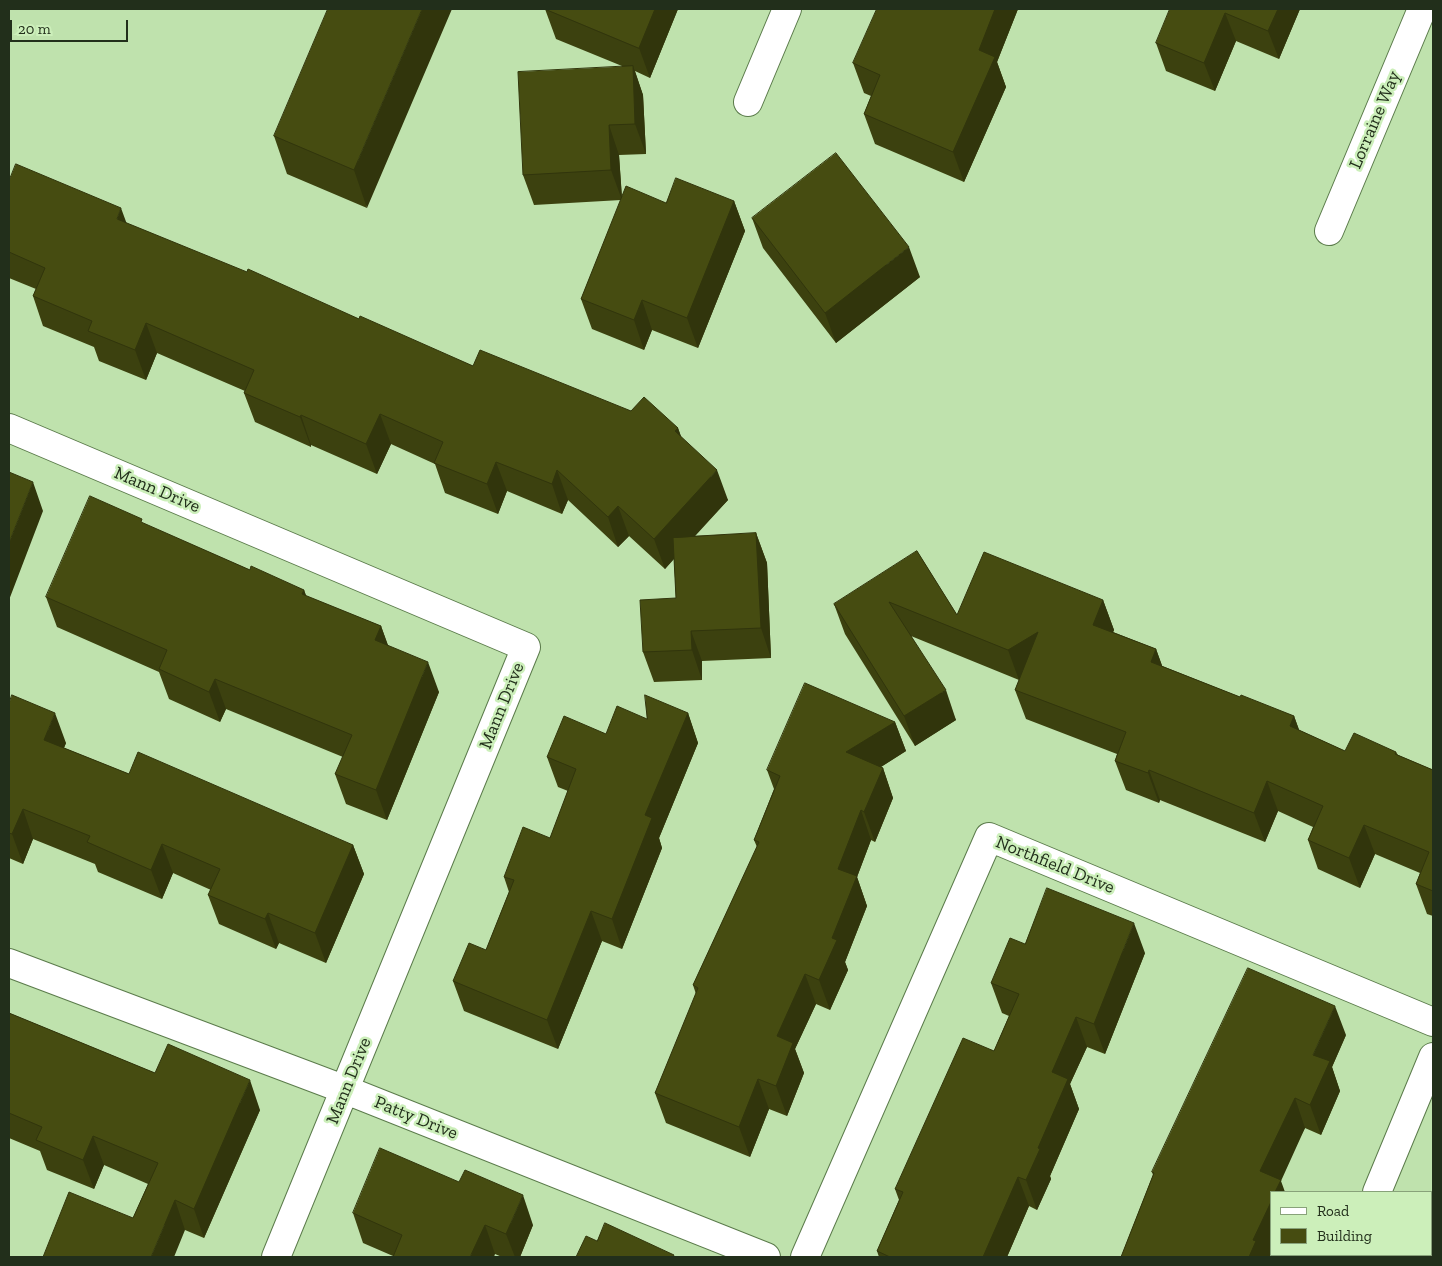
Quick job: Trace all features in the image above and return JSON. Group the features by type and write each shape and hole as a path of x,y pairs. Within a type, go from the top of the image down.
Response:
{"street":[{"path":"748,102 787,9"},
{"name":"Lorraine Way","path":"1329,231 1422,9"},
{"name":"Mann Drive","path":"9,428 526,647 276,1257"},
{"name":"Northfield Drive","path":"805,1257 989,837 1433,1022"},
{"name":"Patty Drive","path":"9,963 346,1090 766,1257"},
{"path":"1377,1191 1433,1057"}],"building":[{"path":"328,9 422,9 354,170 274,136"},
{"path":"545,9 655,9 639,48"},
{"path":"877,9 995,9 979,50 995,57 953,152 864,114 880,75 853,63"},
{"path":"1170,9 1278,9 1268,31 1225,13 1204,63 1156,43"},
{"path":"633,66 635,124 609,125 611,170 523,175 518,72"},
{"path":"836,153 909,247 825,313 752,218"},
{"path":"16,164 121,208 117,219 247,272 248,269 359,319 360,316 473,366 480,350 631,411 644,397 678,428 675,431 717,470 654,539 618,506 608,517 557,470 552,484 496,462 487,484 434,463 443,442 380,414 366,444 301,415 300,417 244,393 254,370 146,323 135,350 88,331 92,321 33,296 45,268 9,252 9,181"},
{"path":"676,178 734,201 687,318 642,300 634,320 581,299 626,186 666,203"},
{"path":"9,472 33,482 9,543"},
{"path":"90,496 142,519 141,522 250,570 251,566 304,590 302,594 381,626 375,640 428,662 376,790 335,774 352,735 215,679 209,692 159,669 167,650 46,597"},
{"path":"756,533 761,628 691,631 692,650 643,652 640,600 676,598 673,538"},
{"path":"917,551 957,615 984,552 1103,600 1093,625 1156,649 1151,662 1294,716 1290,726 1345,751 1354,733 1396,752 1395,754 1433,770 1433,891 1416,884 1429,852 1364,825 1349,858 1308,840 1323,806 1267,781 1254,813 1149,770 1148,773 1115,761 1126,732 1015,690 1038,632 1008,650 889,602 946,690 904,716 834,604"},
{"path":"805,683 895,722 846,752 883,768 864,812 861,810 838,869 857,876 832,938 837,940 819,980 805,974 777,1036 793,1043 776,1086 758,1079 739,1127 655,1093 698,988 693,985 759,842 754,840 780,776 767,770"},
{"path":"12,695 55,713 44,740 129,774 138,752 353,845 315,933 268,913 265,919 208,895 220,869 162,844 151,870 87,842 90,836 23,809 12,834 9,833 9,704"},
{"path":"645,695 688,713 645,815 652,818 612,919 591,911 547,1020 453,981 469,943 486,950 514,880 504,877 523,827 550,838 576,769 547,757 564,716 606,734 617,706 647,719"},
{"path":"1047,888 1134,923 1094,1024 1076,1017 1052,1072 1068,1079 1026,1180 1018,1177 983,1257 890,1257 877,1251 903,1192 895,1189 963,1038 994,1051 1019,994 991,983 1010,938 1025,944"},
{"path":"1248,968 1335,1006 1313,1055 1330,1061 1310,1105 1295,1098 1260,1171 1281,1180 1276,1191 1270,1191 1270,1204 1253,1240 1256,1241 1249,1257 1121,1257 1154,1173 1152,1172"},
{"path":"9,1013 155,1073 168,1044 250,1080 194,1209 175,1200 151,1257 43,1257 69,1192 133,1218 158,1163 93,1136 83,1160 36,1140 42,1127 9,1113"},
{"path":"380,1148 459,1182 465,1170 523,1195 506,1234 485,1225 470,1257 393,1257 402,1235 353,1213"},
{"path":"605,1223 674,1255 673,1257 576,1257 586,1236 597,1241"},
{"path":"1433,1233 1433,1257 1411,1257 1432,1256"}]}
